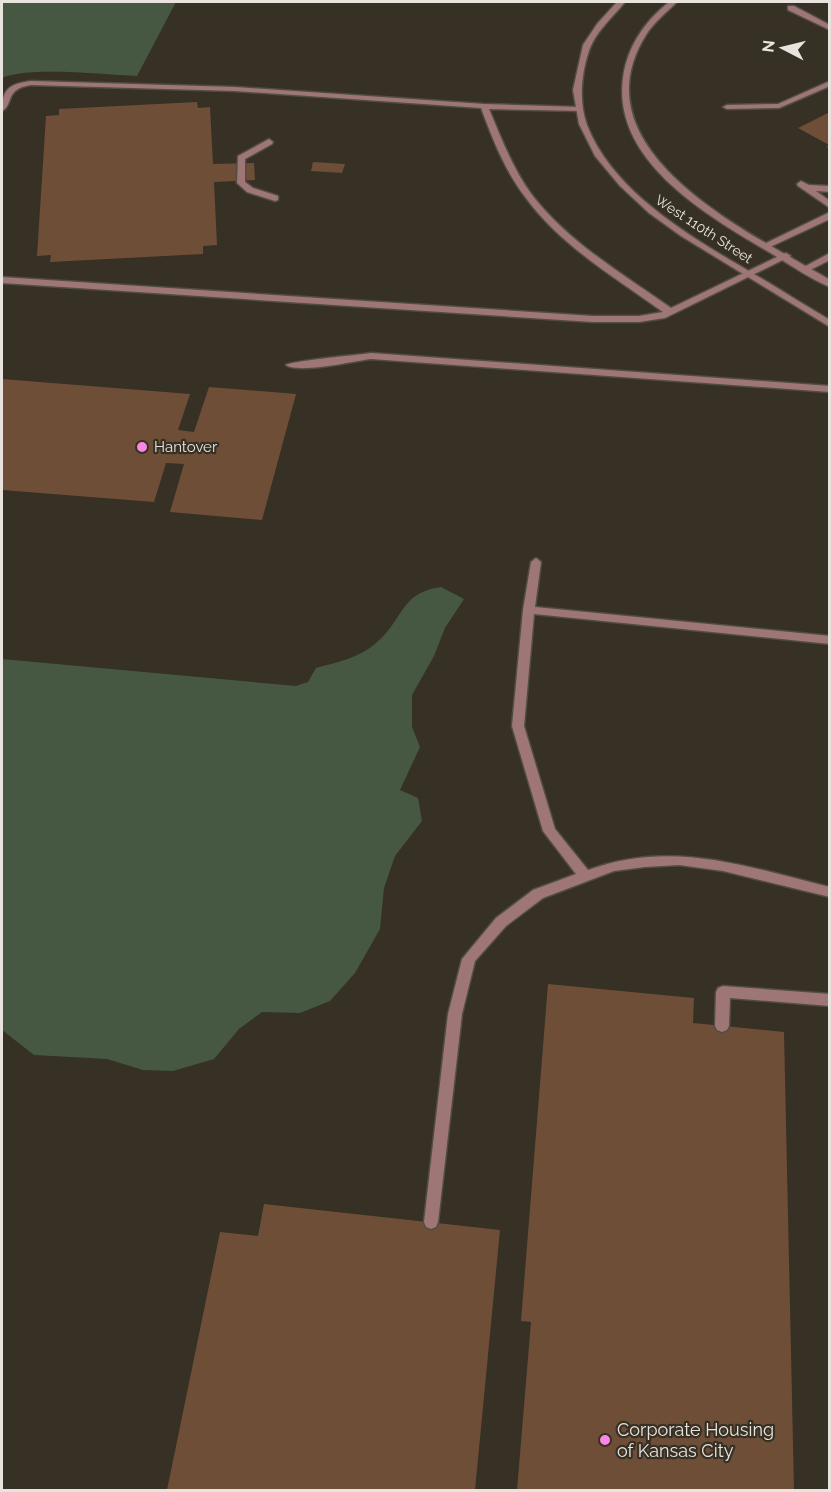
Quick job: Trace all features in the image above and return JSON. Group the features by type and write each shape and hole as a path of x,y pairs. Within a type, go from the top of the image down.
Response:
{"street":[{"name":"West 110th Street","path":"621,2 600,24 584,54 579,70 579,109 592,145 617,180 642,204 676,229 830,324"},
{"name":"West 110th Street","path":"673,2 664,8 644,32 633,53 627,70 626,100 630,121 649,155 681,188 766,245 830,284"},
{"path":"805,2 791,8 830,28"},
{"path":"2,109 10,89 30,82 235,89 484,106 579,109"},
{"path":"727,107 779,106 830,83"},
{"path":"484,106 502,153 537,207 577,245 670,312"},
{"path":"269,142 242,158 241,183 250,190 275,198"},
{"path":"830,189 803,186 830,205"},
{"path":"766,245 830,215"},
{"path":"2,280 593,319 639,319 670,312 786,256"},
{"path":"805,269 830,256"},
{"path":"291,365 371,356 830,389"},
{"path":"536,562 518,726 549,831 584,875"},
{"path":"529,610 830,640"},
{"path":"431,1222 455,1014 469,959 501,922 538,894 613,866 680,860 723,866 830,892"},
{"path":"722,1026 723,992 830,1000"}],"green space":[{"path":"2,2 176,2 137,76 30,72 2,78"},
{"path":"441,587 464,599 445,628 434,656 412,695 412,727 420,747 400,790 418,798 422,821 395,856 384,888 380,929 355,973 330,1001 300,1013 262,1012 239,1029 214,1059 173,1071 143,1070 107,1059 34,1055 2,1030 2,659 296,686 308,682 316,668 348,659 369,648 385,634 403,609 417,595"}],"building":[{"path":"197,102 198,108 210,107 213,164 254,163 255,180 214,182 217,245 203,246 203,254 50,262 51,255 37,256 46,116 59,115 59,109"},
{"path":"830,112 830,148 826,147 829,145 798,128"},
{"path":"313,162 345,164 342,173 311,171"},
{"name":"Hantover","path":"2,379 190,394 178,430 194,432 209,387 296,394 262,520 170,512 184,464 166,463 154,502 2,490"},
{"path":"548,984 694,998 693,1023 784,1032 794,1490 517,1490 531,1322 521,1321"},
{"path":"264,1204 500,1230 475,1490 167,1490 220,1232 258,1236"}],"place":[{"name":"Hantover","path":"142,447"},
{"name":"Corporate Housing of Kansas City","path":"605,1440"}]}
